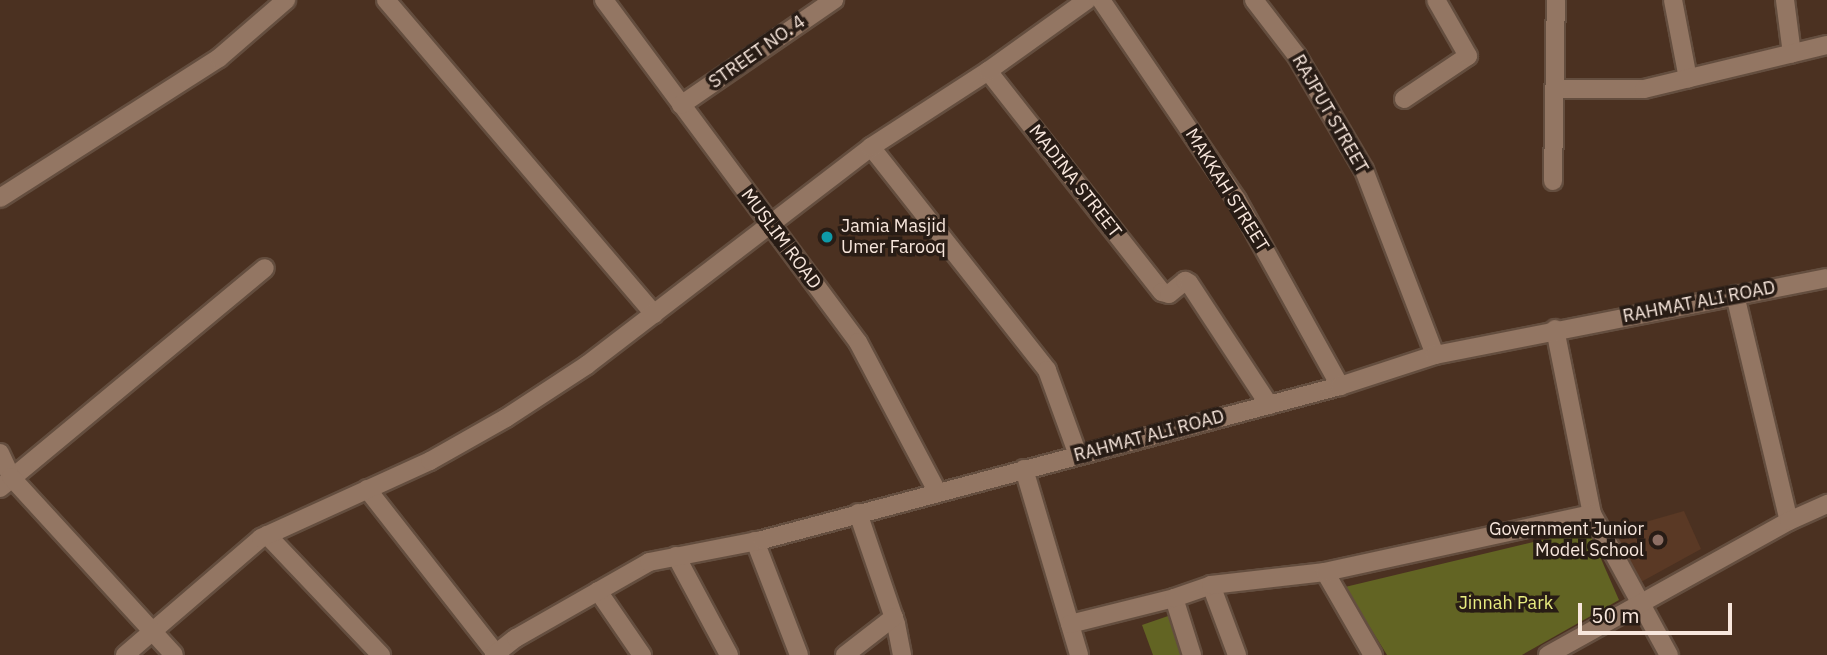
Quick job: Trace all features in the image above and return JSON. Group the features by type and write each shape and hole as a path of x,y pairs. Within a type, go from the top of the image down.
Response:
{"street":[{"path":"0,198 219,58 286,0"},
{"path":"386,0 654,314"},
{"name":"MUSLIM ROAD","path":"604,0 858,342 937,491"},
{"name":"STREET NO. 4","path":"681,105 809,7 834,0"},
{"path":"125,655 151,630 267,535 430,461 506,418 587,365 871,147 988,71 1087,0"},
{"name":"MAKKAH STREET","path":"1101,0 1237,200 1340,386"},
{"name":"RAJPUT STREET","path":"1254,0 1297,56 1364,170 1435,355"},
{"path":"1404,99 1468,56 1436,0"},
{"path":"1553,181 1556,0"},
{"path":"1673,0 1688,79"},
{"path":"1784,0 1792,54"},
{"path":"1555,89 1644,89 1827,45"},
{"name":"MADINA STREET","path":"988,71 1162,292 1169,293 1185,281 1269,405"},
{"path":"871,147 1047,370 1078,455"},
{"path":"6,482 265,268"},
{"name":"RAHMAT ALI ROAD","path":"496,654 516,638 649,562 755,541 1340,386 1435,355 1555,329 1827,278"},
{"path":"1735,295 1789,521"},
{"path":"1555,329 1592,513 1669,655"},
{"path":"0,453 6,482 174,655"},
{"path":"1024,469 1080,655"},
{"path":"367,489 496,654"},
{"path":"1548,655 1789,521 1827,504"},
{"path":"858,513 894,617 902,655"},
{"path":"1070,624 1174,598 1211,585 1325,572 1592,513"},
{"path":"267,535 381,655"},
{"path":"755,541 799,655"},
{"path":"676,556 729,655"},
{"path":"1325,572 1373,655"},
{"path":"1211,585 1237,655"},
{"path":"598,591 642,655"},
{"path":"1174,598 1192,655"},
{"path":"845,655 894,617"}],"shaded area":[{"name":"Government Junior Model School","path":"1684,511 1701,549 1641,582 1614,531"}],"green space":[{"name":"Jinnah Park","path":"1588,529 1619,600 1522,655 1387,655 1345,587"},
{"path":"1171,615 1183,655 1153,655 1142,625"}],"place":[{"name":"Jamia Masjid Umer Farooq","path":"827,237"},
{"name":"Government Junior Model School","path":"1658,540"}]}
